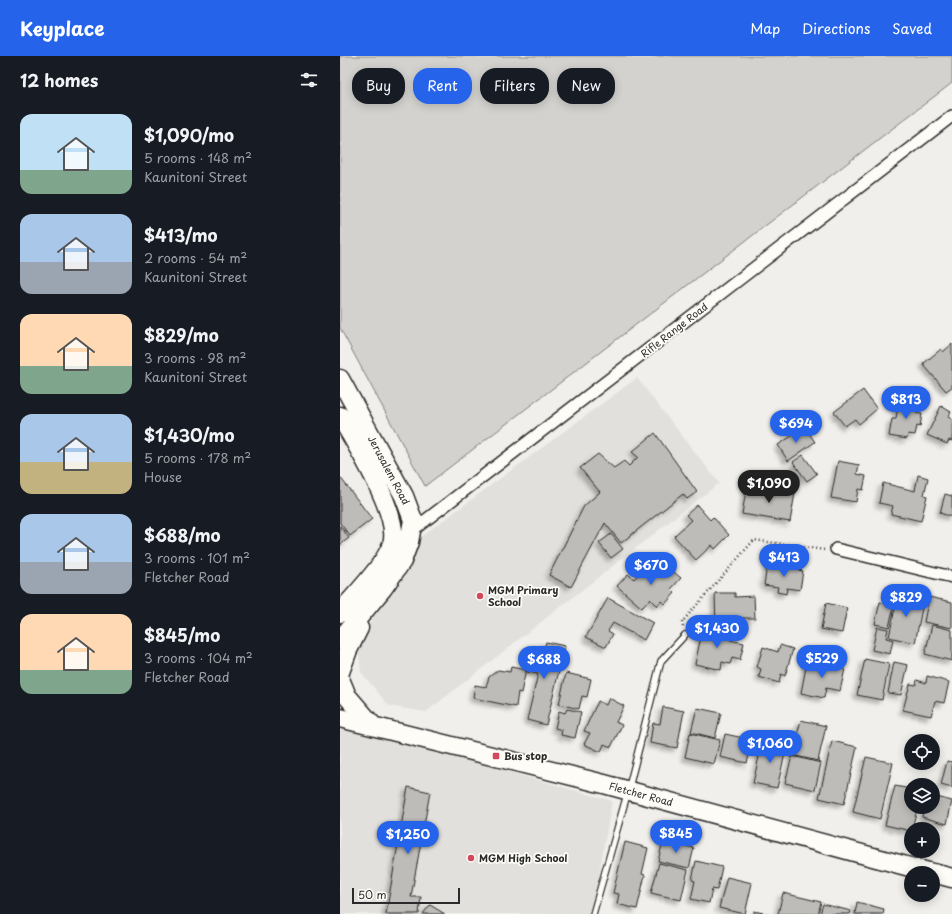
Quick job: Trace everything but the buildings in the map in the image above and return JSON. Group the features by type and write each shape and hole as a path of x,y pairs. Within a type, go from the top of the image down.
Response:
{"main road":[{"name":"Jerusalem Road","path":"340,379 409,506 413,520 412,532 402,561 383,588 340,640"},
{"name":"Jerusalem Road","path":"340,416 361,454 387,508 392,525 393,539"},
{"path":"341,609 385,557 393,539"},
{"path":"340,672 357,632 383,588"},
{"path":"340,679 347,696 373,726"},
{"name":"Fletcher Road","path":"340,703 373,726"},
{"name":"Fletcher Road","path":"340,718 628,791 906,866"},
{"name":"Fletcher Road","path":"940,875 952,878"}],"street":[{"name":"Rifle Range Road","path":"393,539 412,532 952,116"},
{"path":"836,549 952,577"}],"lane":[{"path":"593,914 628,791 661,661 685,635"}],"path":[{"path":"685,635 682,622 754,540 820,551 836,549"}],"shaded area":[{"path":"340,56 952,56 952,83 425,486 340,328"},
{"name":"MGM Primary School","path":"637,378 719,483 426,712 389,706 361,672 358,647 411,544"},
{"name":"MGM High School","path":"340,727 355,728 612,801 592,914 340,914"}],"place":[{"name":"MGM Primary School","path":"480,596"},
{"name":"Bus stop","path":"496,756"},
{"name":"MGM High School","path":"471,858"}]}
